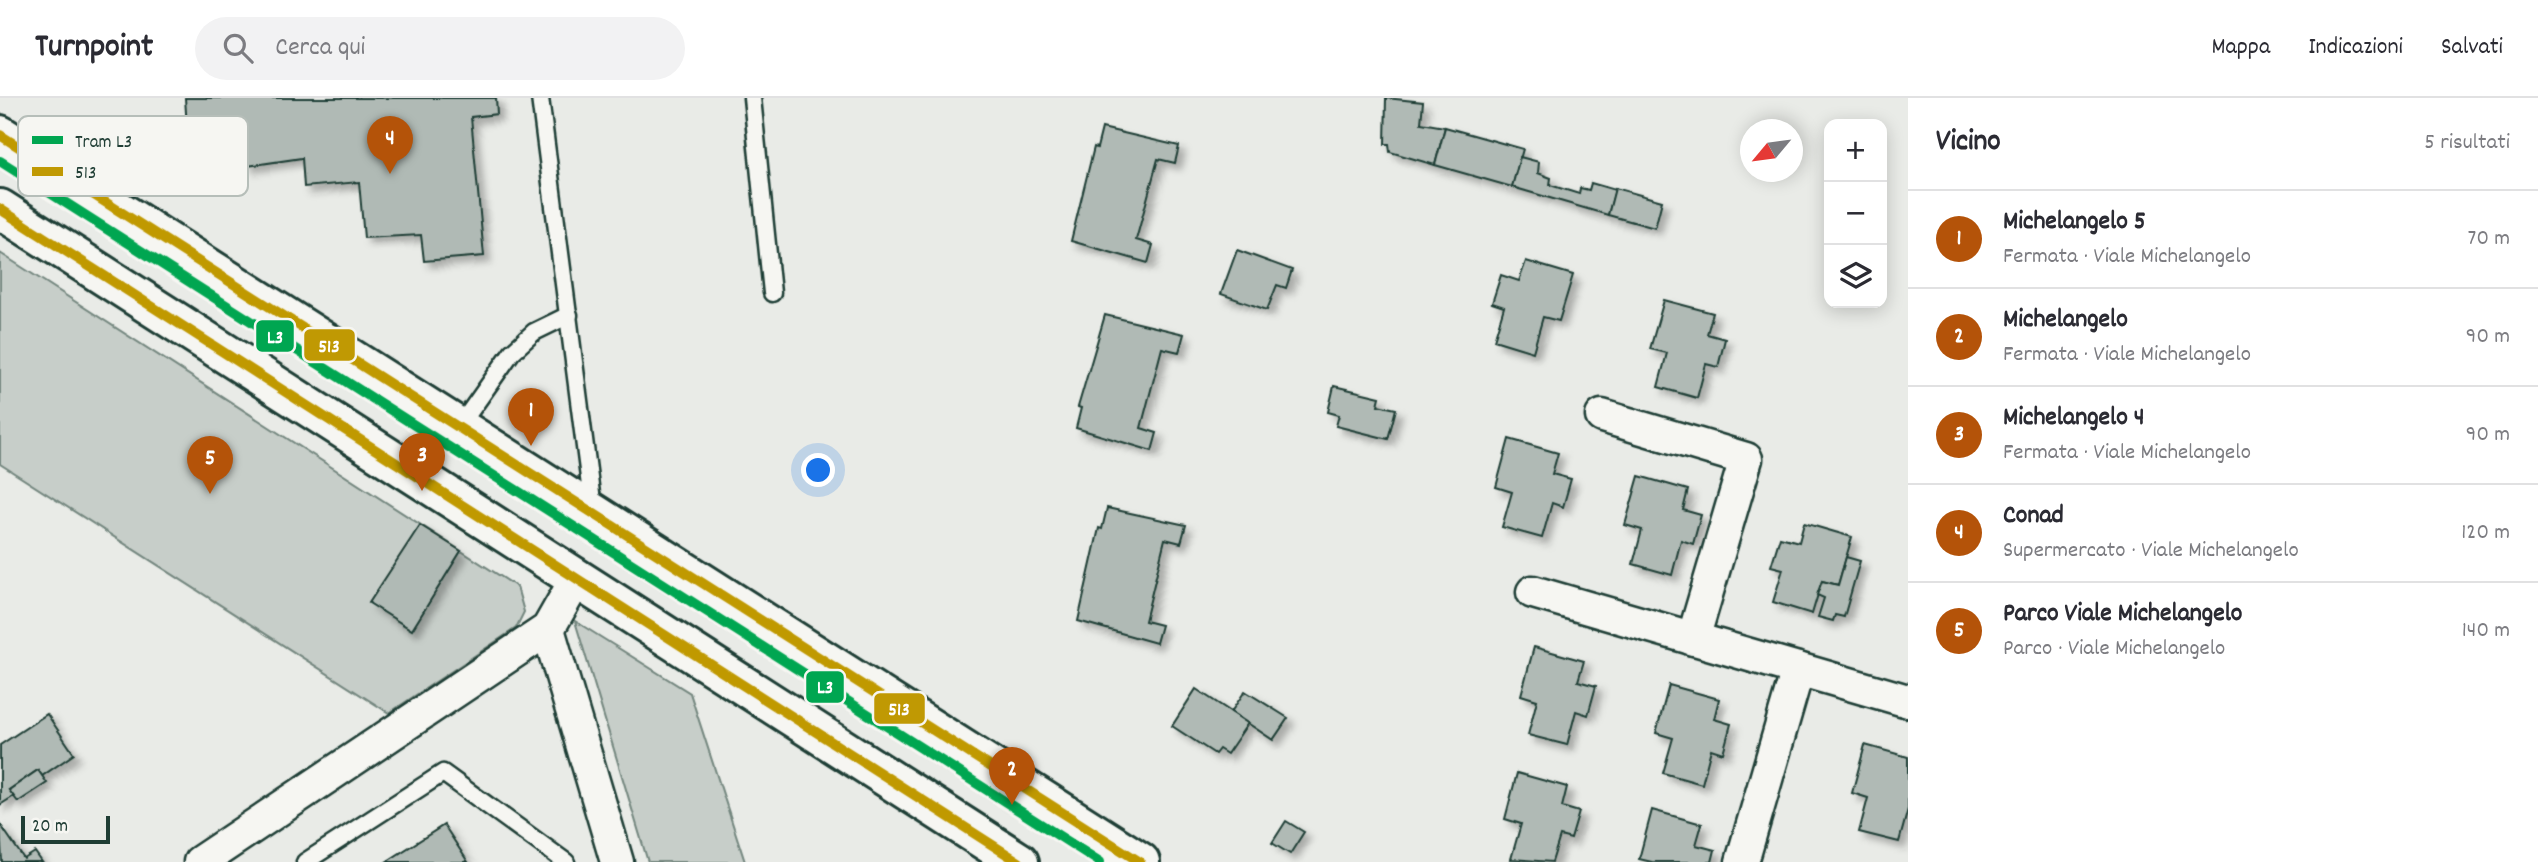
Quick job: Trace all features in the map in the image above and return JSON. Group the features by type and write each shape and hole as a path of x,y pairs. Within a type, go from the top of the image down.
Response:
{"street":[{"path":"0,135 18,146"},
{"path":"96,196 1140,862"},
{"path":"0,209 1019,862"},
{"path":"1602,416 1746,459 1693,639"},
{"path":"200,862 548,629 577,578"},
{"path":"1533,592 1908,701"},
{"path":"548,629 617,862"},
{"path":"1742,862 1798,670"}],"lane":[{"path":"540,98 594,512"},
{"path":"752,98 772,293"},
{"path":"459,427 512,352 534,332 569,315"},
{"path":"305,862 443,773 566,862"}],"shaded area":[{"path":"0,253 517,587 524,612 516,628 389,713 0,464"},
{"path":"575,621 690,693 745,862 648,862"}],"building":[{"path":"185,98 496,98 497,114 471,117 484,256 424,261 421,235 364,238 359,182 304,187 302,158 248,166 248,116 186,116"},
{"path":"1386,98 1423,102 1421,123 1445,127 1435,165 1390,152 1389,144 1385,144"},
{"path":"1445,127 1523,149 1512,187 1435,165"},
{"path":"1102,128 1179,146 1175,163 1158,159 1136,240 1153,245 1148,263 1071,241 1094,147 1097,148"},
{"path":"1520,157 1539,162 1538,173 1551,178 1550,185 1579,194 1580,188 1589,190 1591,183 1615,190 1608,215 1512,187"},
{"path":"1615,188 1662,201 1655,228 1608,215"},
{"path":"1237,250 1292,270 1286,288 1277,285 1267,310 1221,294"},
{"path":"1526,261 1573,275 1559,321 1543,317 1533,352 1494,340 1504,307 1492,303 1501,275 1519,281"},
{"path":"1664,300 1713,313 1707,334 1725,339 1718,367 1706,364 1697,398 1658,387 1667,353 1650,349"},
{"path":"1105,315 1184,334 1179,352 1162,348 1141,428 1157,433 1152,451 1076,428 1081,408 1078,407"},
{"path":"1334,386 1380,397 1378,405 1396,409 1388,439 1336,426 1339,415 1328,412"},
{"path":"1509,439 1558,453 1552,474 1571,479 1563,507 1552,503 1542,538 1502,527 1512,492 1496,487"},
{"path":"1639,476 1688,490 1683,510 1701,515 1693,544 1681,540 1672,575 1633,564 1642,530 1625,525"},
{"path":"1107,508 1186,525 1181,543 1165,539 1145,621 1161,625 1156,643 1078,621 1099,528 1102,529"},
{"path":"1804,523 1852,537 1838,585 1822,581 1812,614 1773,602 1783,569 1771,566 1780,537 1799,542"},
{"path":"420,525 461,551 412,630 369,603"},
{"path":"1846,557 1860,561 1844,617 1835,615 1833,621 1818,617 1824,598 1817,595 1822,581 1838,585"},
{"path":"1534,647 1584,661 1578,681 1596,686 1588,715 1576,711 1567,745 1528,735 1537,700 1521,695"},
{"path":"1669,685 1719,699 1714,719 1731,724 1723,753 1711,749 1702,784 1663,773 1673,738 1656,733"},
{"path":"1196,689 1248,723 1227,754 1219,749 1215,754 1172,726"},
{"path":"1245,691 1288,718 1273,740 1231,712"},
{"path":"47,714 74,754 42,776 38,770 9,790 14,796 0,805 0,745"},
{"path":"1865,745 1908,757 1908,809 1899,842 1859,832 1868,798 1852,793"},
{"path":"38,770 47,783 18,802 9,790"},
{"path":"1517,773 1567,787 1562,807 1579,812 1571,839 1560,836 1552,862 1511,859 1521,824 1505,819"},
{"path":"1652,810 1702,824 1696,845 1715,850 1712,862 1652,862 1639,859"},
{"path":"1286,821 1304,832 1290,854 1272,843"},
{"path":"0,824 24,859 35,852 42,862 2,862"},
{"path":"444,825 468,862 386,862"}],"tram line":[{"name":"L3","path":"0,161 18,172"},
{"name":"L3","path":"55,196 1100,862"}],"transit line":[{"name":"513","path":"0,135 18,146"},
{"name":"513","path":"96,196 1140,862"},
{"name":"513","path":"0,209 1019,862"}],"place":[{"name":"Conad","path":"390,174"},
{"name":"Michelangelo 5","path":"531,446"},
{"name":"Michelangelo 4","path":"422,491"},
{"name":"Parco Viale Michelangelo","path":"210,494"},
{"name":"Michelangelo","path":"1012,805"}]}
